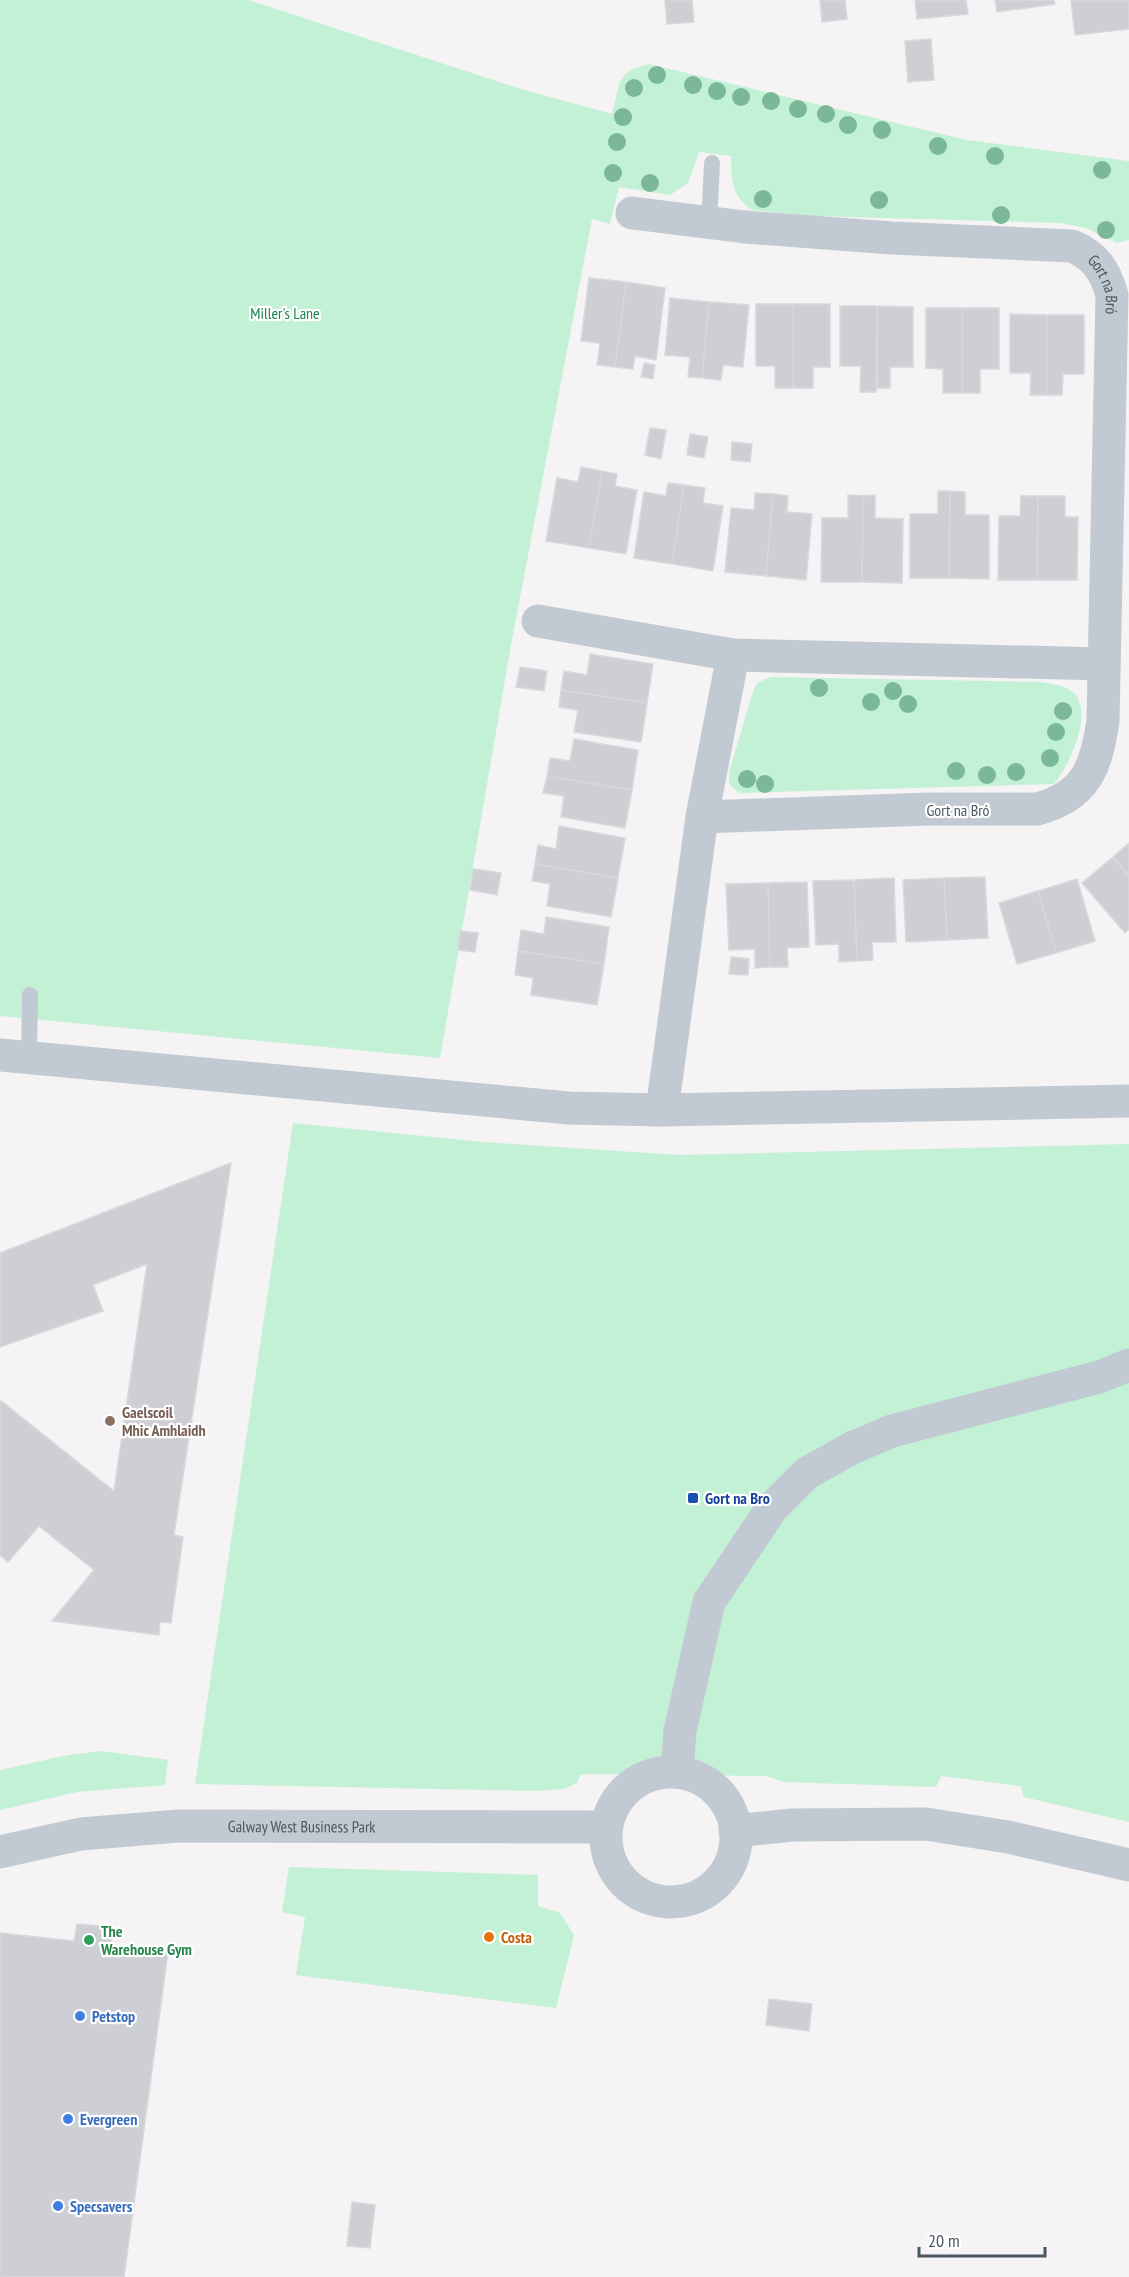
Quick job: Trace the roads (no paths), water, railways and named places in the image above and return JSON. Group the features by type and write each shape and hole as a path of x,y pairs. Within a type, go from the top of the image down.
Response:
{"street":[{"name":"Gort na Bró","path":"632,213 709,223 892,238 1054,243 1072,246 1094,259 1108,280 1112,295 1103,721 1094,763 1076,792 1054,805 1037,809 929,809 702,817"},
{"path":"538,621 733,655 1104,664"},
{"path":"662,1110 702,817 733,655"},
{"path":"14,1056 569,1108 662,1110 1129,1101"},
{"path":"677,1772 680,1731 709,1602 772,1508 807,1473 852,1448 892,1431 1099,1377 1129,1365"},
{"path":"677,1772 695,1776 711,1785 723,1798 731,1814 735,1831 734,1853 725,1872 711,1888 692,1898 672,1902 651,1899 632,1889 619,1876 610,1861 606,1827 611,1811 631,1785 645,1776 677,1772"},
{"path":"735,1831 792,1825 926,1824 1008,1837 1129,1865"},
{"name":"Galway West Business Park","path":"0,1852 81,1834 178,1827 324,1825 606,1827"}],"lane":[{"path":"709,223 712,163"},
{"path":"14,1056 30,995"}],"place":[{"name":"Gaelscoil Mhic Amhlaidh","path":"110,1421"},
{"name":"Gort na Bro","path":"693,1498"},
{"name":"Costa","path":"489,1937"},
{"name":"The Warehouse Gym","path":"89,1940"},
{"name":"Petstop","path":"80,2016"},
{"name":"Evergreen","path":"68,2119"},
{"name":"Specsavers","path":"58,2206"}],"park label":[{"name":"Miller's Lane","path":"285,313"}]}
